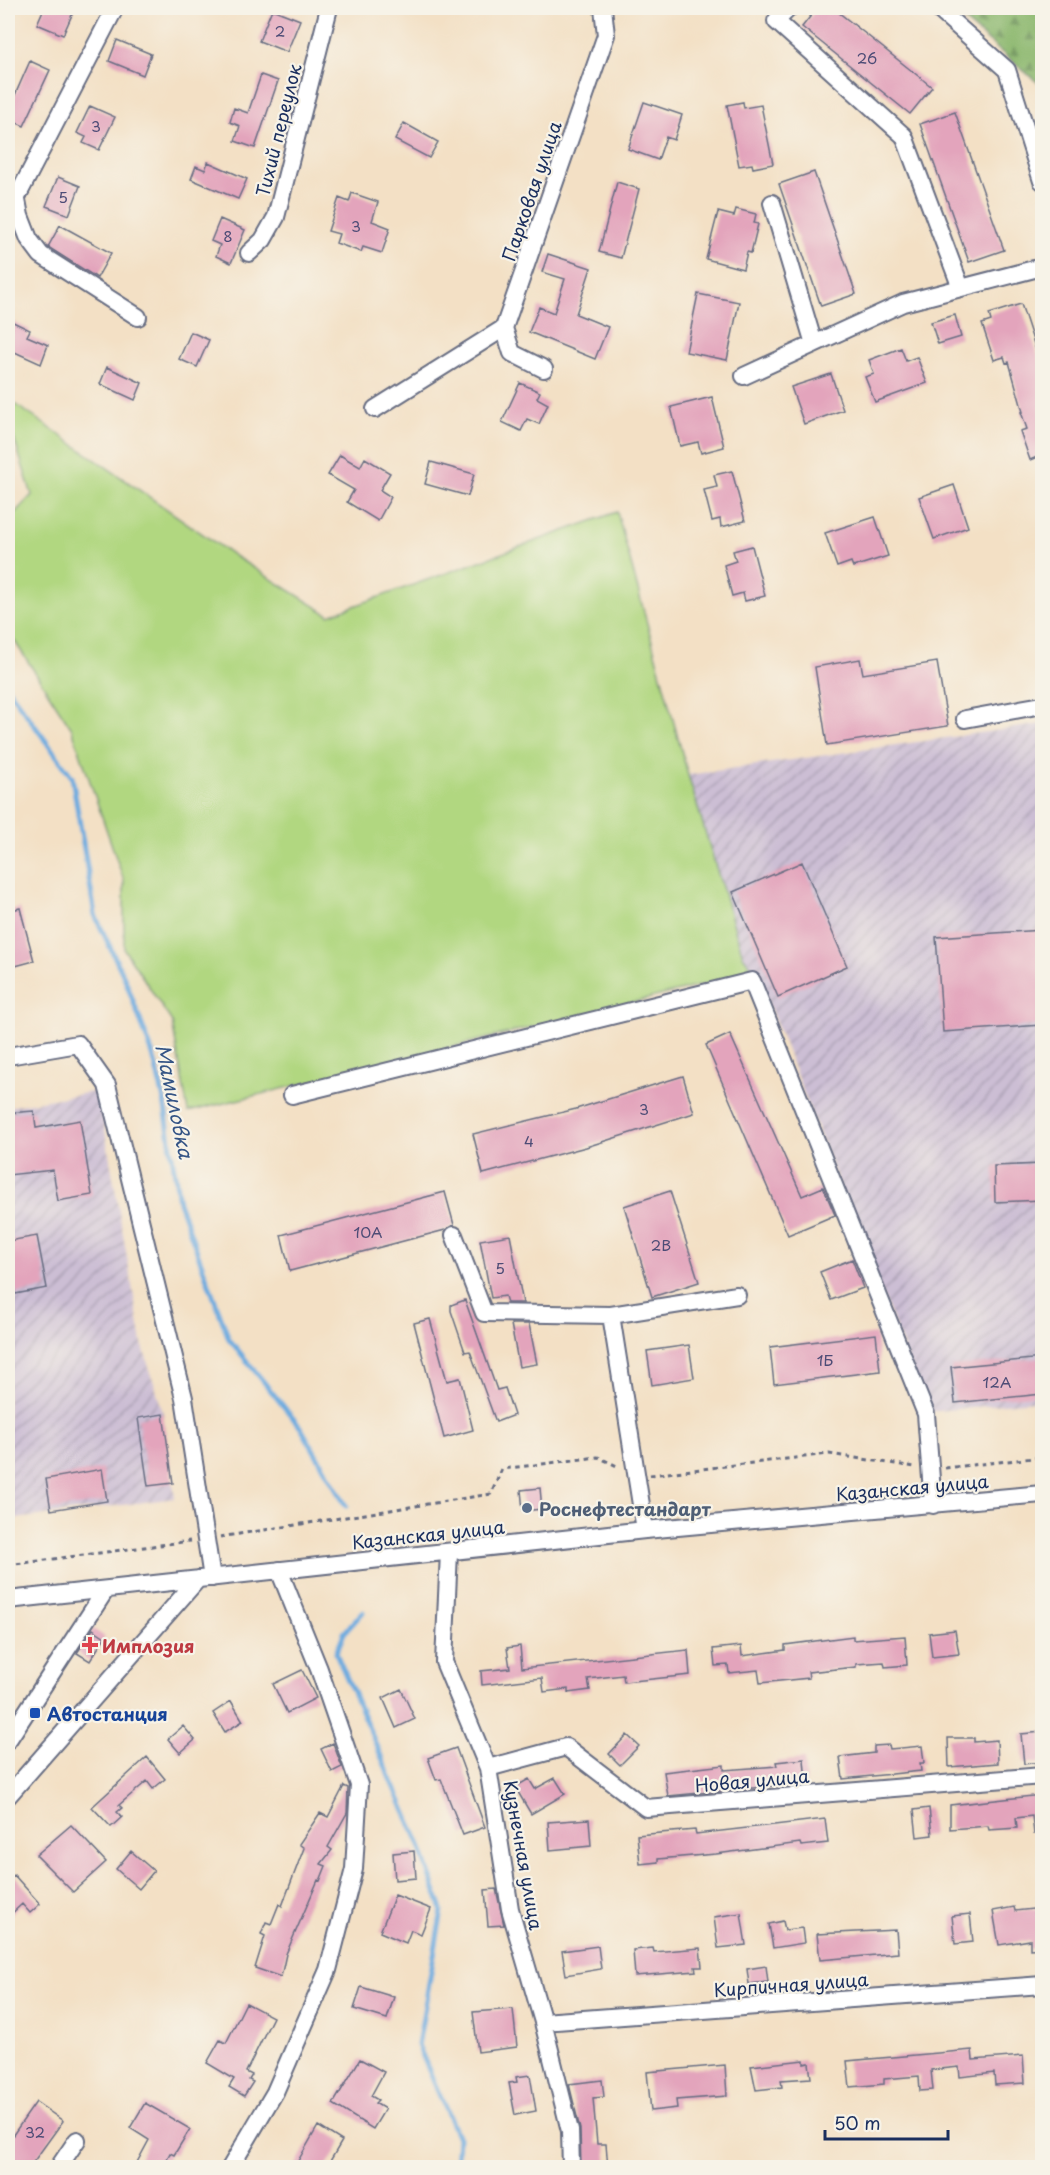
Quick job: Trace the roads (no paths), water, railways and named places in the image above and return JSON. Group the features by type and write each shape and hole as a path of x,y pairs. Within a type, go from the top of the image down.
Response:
{"street":[{"path":"8,227 16,199 115,8"},
{"name":"Тихий переулок","path":"249,254 263,240 276,217 329,8"},
{"name":"Парковая улица","path":"504,328 606,35 603,8"},
{"path":"789,8 776,21 904,136 962,288"},
{"path":"937,8 1007,70 1042,181"},
{"path":"16,199 29,238 41,255 138,317"},
{"path":"772,202 814,344"},
{"path":"744,376 903,303 1042,267"},
{"path":"375,409 504,328 512,353 544,369"},
{"path":"965,719 1042,705"},
{"path":"292,1095 752,981 926,1414 933,1505"},
{"path":"8,1056 78,1044 107,1085 184,1398 206,1539 205,1579 8,1796"},
{"path":"454,1235 484,1313 611,1315 737,1295"},
{"path":"611,1315 645,1530"},
{"name":"Казанская улица","path":"8,1600 645,1530 1042,1494"},
{"name":"Кузнечная улица","path":"449,1552 444,1662 488,1768 510,1909 543,2022 570,2131 571,2168"},
{"path":"230,2168 275,2092 328,1970 354,1869 359,1785 319,1669 279,1570"},
{"path":"8,1740 105,1591"},
{"name":"Новая улица","path":"488,1768 566,1747 646,1808 1042,1776"},
{"name":"Кирпичная улица","path":"543,2022 1042,1985"},
{"path":"58,2168 77,2140"}],"waterway":[{"name":"Мамиловка","path":"8,689 72,777 95,915 125,979 153,1055 164,1100 179,1202 229,1339 301,1428 346,1506"},
{"path":"363,1612 344,1633 336,1653 419,1843 442,1910 418,2045 458,2138 456,2168"}],"place":[{"name":"Роснефтестандарт","path":"527,1508"},
{"name":"Имплозия","path":"90,1645"},
{"name":"Автостанция","path":"35,1713"}]}
